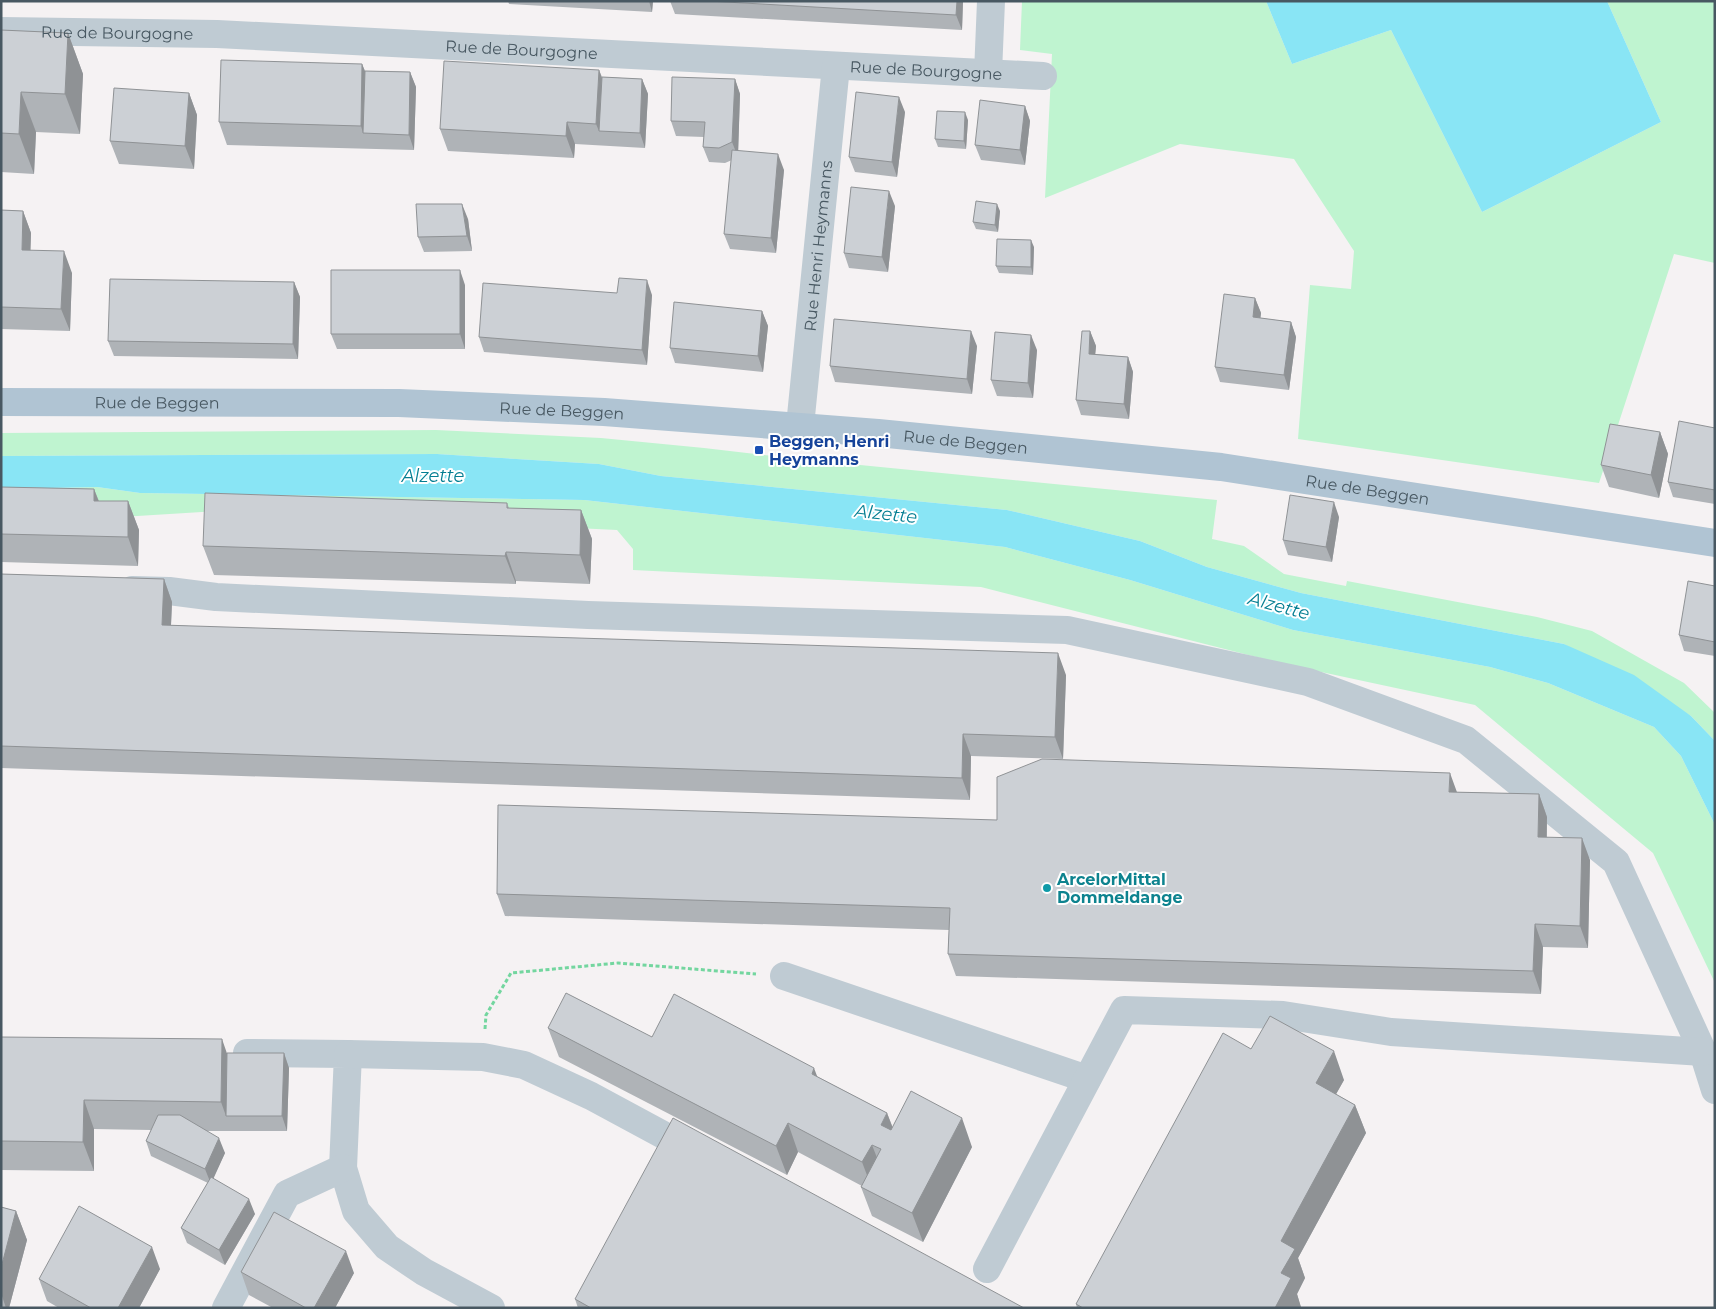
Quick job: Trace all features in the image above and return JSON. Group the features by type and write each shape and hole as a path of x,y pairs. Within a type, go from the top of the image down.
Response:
{"main road":[{"name":"Rue de Beggen","path":"1,402 400,403 604,412 800,426 1221,467 1715,543"}],"street":[{"path":"988,73 991,1"},
{"name":"Rue de Bourgogne","path":"1,30 217,34 1043,76"},
{"name":"Rue Henri Heymanns","path":"800,426 836,66"},
{"path":"110,590 170,591 216,597 578,614 1067,630 1308,682 1466,740 1616,862 1703,1052 1715,1090"},
{"path":"784,976 1087,1079"},
{"path":"987,1269 1124,1010 1283,1015 1392,1032 1703,1052"},
{"path":"219,1053 483,1057 524,1066 591,1096 666,1137"},
{"path":"348,1054 343,1168 356,1211 387,1247 424,1272 490,1308"},
{"path":"226,1308 287,1194 343,1168"}],"path":[{"path":"483,1057 486,1015 511,973 618,962 784,976"}],"green space":[{"path":"1022,1 1266,1 1292,64 1391,30 1482,212 1661,122 1607,1 1715,1 1715,263 1674,254 1599,483 1298,439 1310,285 1351,289 1354,251 1294,159 1180,144 1045,198 1052,54 1020,50"},
{"path":"436,430 601,438 1217,500 1212,539 1244,546 1284,574 1346,586 1347,581 1537,617 1592,631 1684,683 1715,713 1715,741 1691,716 1564,644 1301,593 1207,567 1140,541 1007,510 661,476 599,464 437,454 1,456 1,433"},
{"path":"97,487 140,493 584,500 1005,547 1130,580 1293,630 1490,667 1548,683 1654,727 1681,756 1715,825 1715,983 1653,853 1475,705 1284,664 981,587 633,570 633,549 617,530 218,511 105,518 1,489"}],"water":[{"path":"1266,1 1607,1 1661,122 1482,212 1391,30 1292,64"},
{"name":"Alzette","path":"437,454 599,464 661,476 1007,510 1140,541 1207,567 1301,593 1564,644 1634,675 1691,716 1715,741 1715,825 1681,756 1654,727 1548,683 1490,667 1293,630 1130,580 1005,547 584,500 140,493 97,487 1,489 1,456"}],"building":[{"path":"708,1 957,1 956,15"},
{"path":"1,30 68,33 65,94 21,92 19,134 1,133"},
{"path":"221,60 362,64 361,126 219,122"},
{"path":"444,61 599,70 596,124 567,122 566,136 440,129"},
{"path":"365,71 410,72 409,135 363,133"},
{"path":"602,77 642,79 640,133 599,131"},
{"path":"672,77 735,79 732,142 719,148 703,147 705,122 671,121"},
{"path":"114,88 189,93 185,146 110,141"},
{"path":"856,92 899,97 892,162 849,157"},
{"path":"980,100 1025,106 1020,150 975,145"},
{"path":"937,111 965,112 964,141 935,139"},
{"path":"732,150 778,154 771,238 724,234"},
{"path":"851,187 889,191 882,257 844,253"},
{"path":"976,201 997,204 995,225 973,222"},
{"path":"416,204 462,204 467,236 418,237"},
{"path":"1,210 23,211 22,250 64,251 61,309 1,307"},
{"path":"997,239 1031,240 1031,267 996,266"},
{"path":"331,270 460,270 460,334 331,334"},
{"path":"619,278 647,280 642,350 479,337 483,283 617,293"},
{"path":"110,279 294,282 293,344 108,341"},
{"path":"1224,294 1255,298 1253,317 1291,322 1284,375 1215,367"},
{"path":"674,302 762,311 758,356 670,348"},
{"path":"834,319 971,331 967,379 830,366"},
{"path":"1082,331 1090,331 1089,354 1128,357 1124,404 1076,400"},
{"path":"995,332 1031,335 1028,383 991,380"},
{"path":"1679,421 1715,428 1715,490 1668,482"},
{"path":"1610,424 1660,432 1651,475 1601,465"},
{"path":"1,487 94,489 94,501 128,501 128,537 1,534"},
{"path":"205,493 507,503 507,508 581,510 580,555 506,552 505,556 203,546"},
{"path":"1290,495 1334,502 1326,547 1283,540"},
{"path":"1,574 164,579 162,625 1058,653 1055,737 963,734 962,778 1,746"},
{"path":"1688,581 1715,586 1715,642 1679,635"},
{"name":"ArcelorMittal Dommeldange","path":"1042,759 1450,773 1449,792 1539,794 1538,837 1582,838 1580,926 1535,924 1533,971 948,954 950,908 497,894 498,805 997,820 997,777"},
{"path":"566,993 652,1037 674,994 814,1068 812,1074 887,1113 881,1125 891,1130 911,1091 962,1118 912,1213 861,1187 881,1149 872,1145 862,1162 788,1123 776,1146 548,1028"},
{"path":"1270,1016 1334,1051 1316,1083 1355,1105 1281,1241 1295,1249 1281,1273 1291,1278 1275,1308 1083,1308 1076,1304 1223,1033 1251,1049"},
{"path":"1,1037 222,1039 221,1102 84,1100 83,1142 1,1141"},
{"path":"227,1053 284,1053 282,1116 226,1116"},
{"path":"158,1115 180,1115 219,1138 205,1169 146,1141"},
{"path":"673,1118 1024,1308 591,1308 575,1299"},
{"path":"211,1177 249,1199 219,1250 181,1228"},
{"path":"79,1206 152,1247 118,1308 91,1308 39,1279"},
{"path":"1,1207 16,1211 1,1268"},
{"path":"274,1212 346,1251 314,1308 306,1308 241,1272"}],"place":[{"name":"Beggen, Henri Heymanns","path":"759,450"},
{"name":"ArcelorMittal Dommeldange","path":"1047,888"}]}
